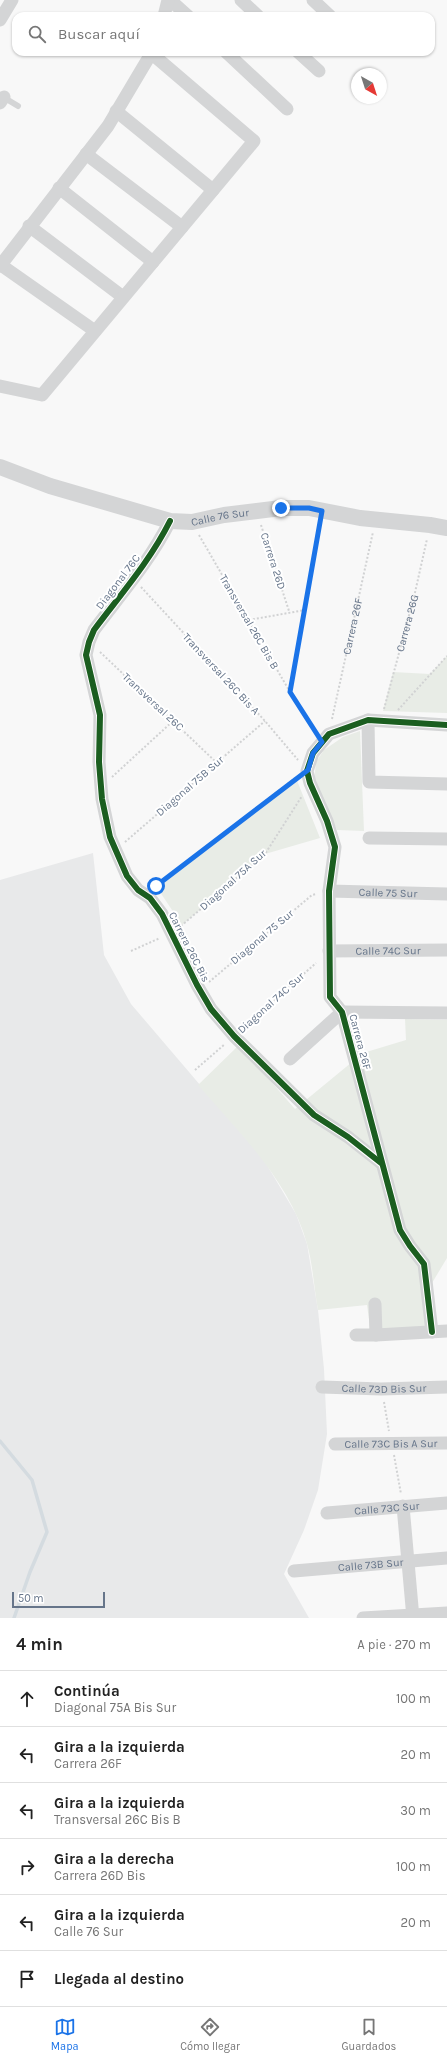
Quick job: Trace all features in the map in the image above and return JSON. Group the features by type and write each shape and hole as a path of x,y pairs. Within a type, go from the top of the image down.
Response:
{"street":[{"path":"0,20 12,0"},
{"path":"165,12 169,0 183,12"},
{"path":"241,0 254,12"},
{"path":"313,0 326,12"},
{"path":"95,331 0,265 108,126 150,56"},
{"path":"0,386 42,395 254,141 155,56"},
{"path":"230,56 287,109"},
{"path":"302,56 319,71"},
{"path":"116,111 213,190"},
{"path":"86,154 182,227"},
{"path":"59,188 153,262"},
{"path":"29,226 124,297"},
{"name":"Calle 76 Sur","path":"0,468 50,486 170,521 192,522 257,511 309,508 376,519 447,528"},
{"name":"Diagonal 76C","path":"86,655 94,630 134,579 158,545 170,521"},
{"name":"Carrera 26C Bis","path":"86,655 100,715 99,762 101,788 110,837 127,876 138,890 150,898 162,914 199,990 211,1009 234,1036 314,1115 381,1163"},
{"path":"379,720 370,782 447,784"},
{"path":"309,777 313,753 326,738 379,720 447,724"},
{"name":"Carrera 26F","path":"309,777 327,821 335,847 329,891 330,997 342,1012 400,1230 424,1264 432,1332"},
{"path":"369,838 447,839"},
{"name":"Calle 75 Sur","path":"329,891 447,894"},
{"name":"Calle 74C Sur","path":"329,951 447,950"},
{"path":"290,1059 342,1012 447,1013"},
{"path":"375,1304 376,1336"},
{"path":"356,1335 376,1336 447,1331"},
{"name":"Calle 73D Bis Sur","path":"322,1387 382,1389 447,1387"},
{"name":"Calle 73C Bis A Sur","path":"335,1444 447,1443"},
{"name":"Calle 73C Sur","path":"327,1512 447,1503"},
{"path":"403,1506 409,1561 412,1616"},
{"name":"Calle 73B Sur","path":"294,1571 447,1558"},
{"path":"363,1618 447,1613"}],"lane":[{"path":"1,98 18,106"}],"path":[{"path":"290,692 322,511"},
{"path":"248,620 289,611 305,610"},
{"path":"379,720 447,656"},
{"path":"101,788 174,720"},
{"path":"145,895 309,777"}],"shaded area":[{"path":"447,656 447,713 383,711 393,672 430,674"},
{"path":"360,731 364,831 337,830 314,782 316,762 324,750 343,737"},
{"path":"296,778 320,838 265,854 182,925 156,886"},
{"path":"93,853 104,955 131,1004 264,1160 296,1214 307,1244 318,1310 324,1369 327,1434 318,1490 304,1530 284,1574 309,1618 0,1618 0,880"},
{"path":"405,1019 447,1020 447,1258 432,1283 435,1327 371,1334 367,1305 318,1310 311,1260 307,1244 299,1221 289,1200 262,1159 198,1085 239,1045 295,1109 363,1053 406,1040"}],"waterway":[{"path":"0,1441 32,1480 47,1532 30,1572 14,1618"}],"cycle path":[{"name":"Diagonal 74C Sur","path":"170,521 144,564 94,630 86,655 100,715 99,762 102,799 110,837 127,876 138,890 150,898 162,914 197,985 211,1009 234,1036 314,1115 348,1137 381,1163"},
{"path":"432,1332 424,1264 400,1230 342,1012 330,997 329,891 335,847 327,821 310,783 307,771 313,753 329,734 368,720 447,725"}],"route":[{"path":"156,886 308,770 313,753 322,742 290,692 322,511 309,508 281,508"}]}
